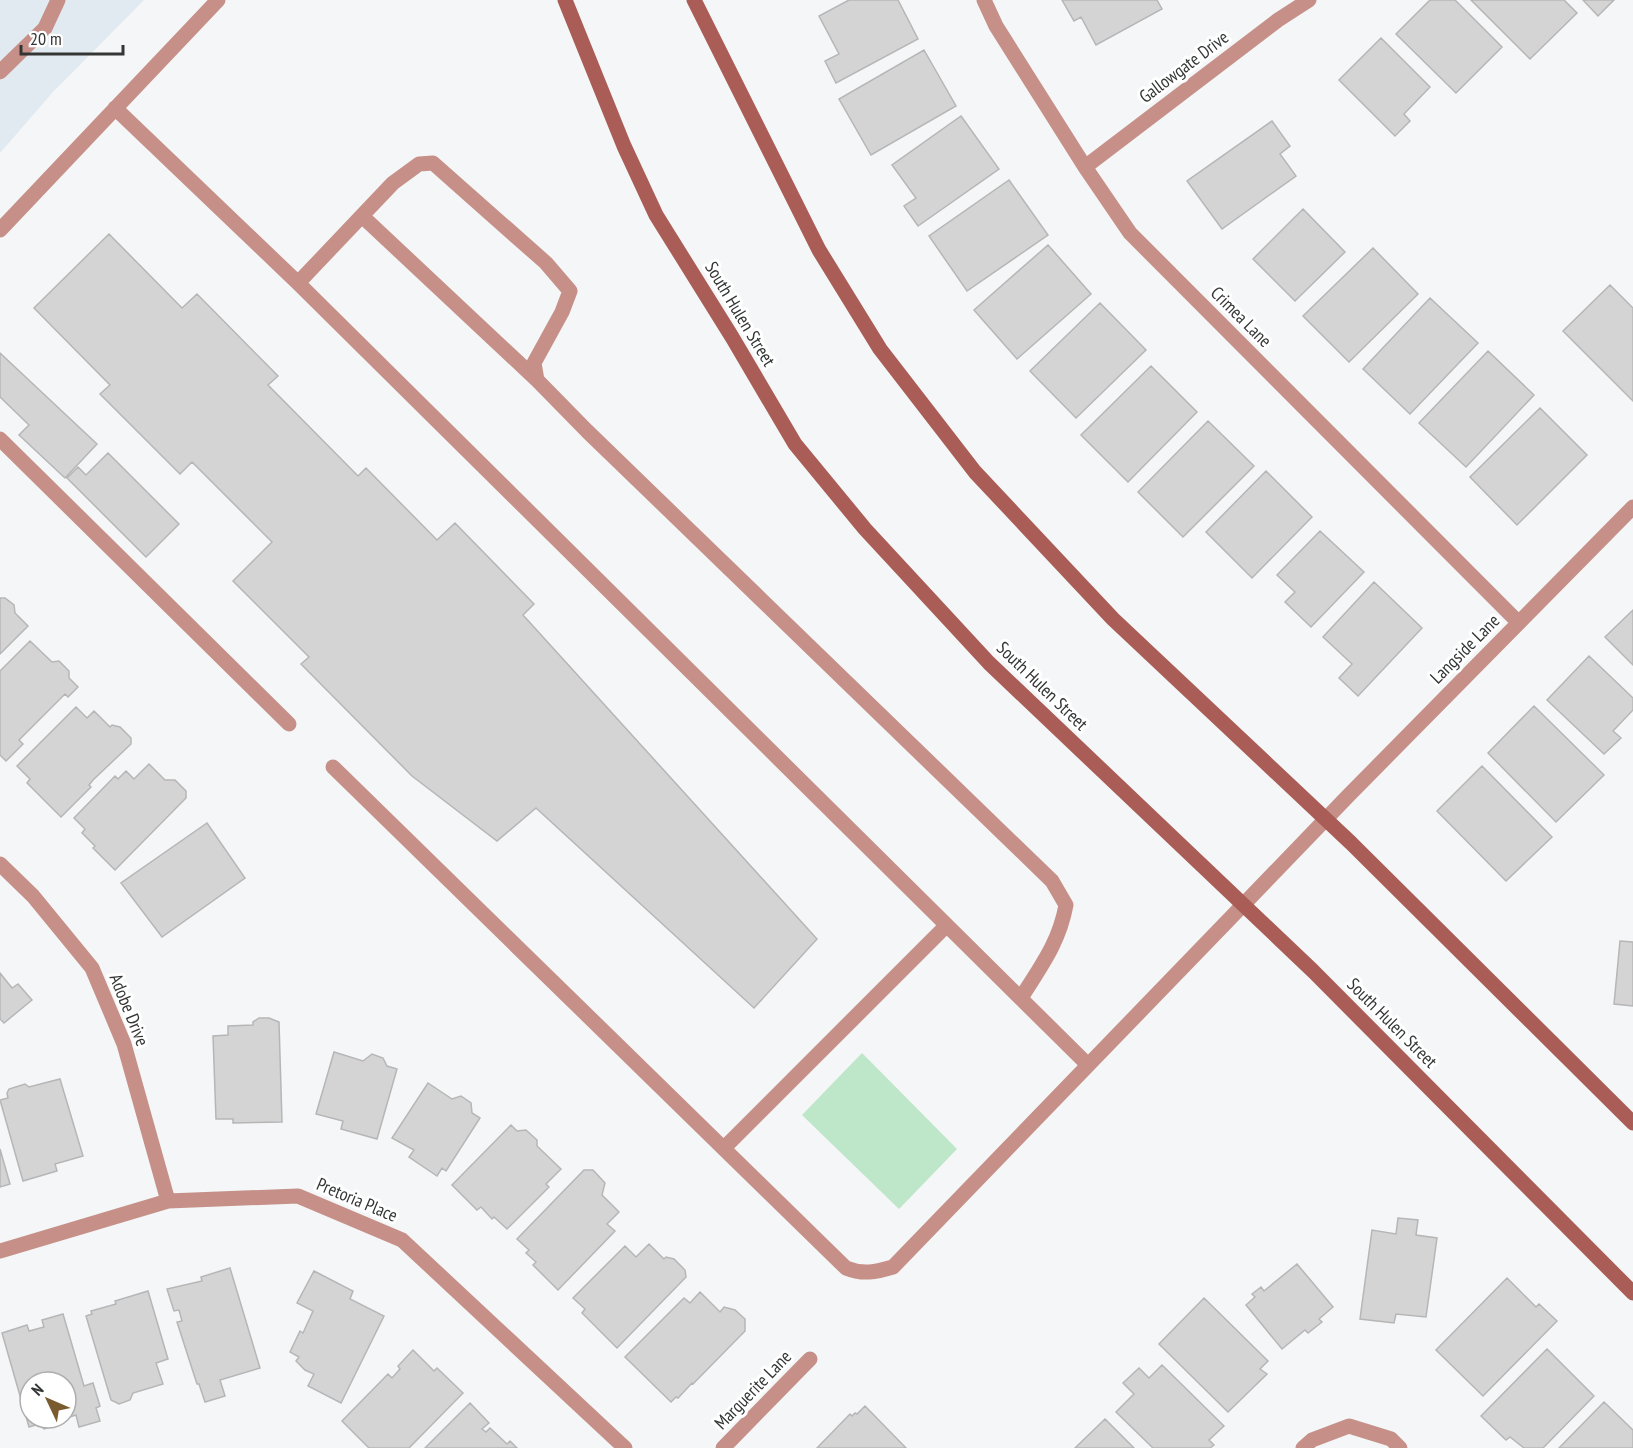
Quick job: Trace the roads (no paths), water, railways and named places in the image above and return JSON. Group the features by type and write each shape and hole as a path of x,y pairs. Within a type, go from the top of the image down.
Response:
{"main road":[{"name":"South Hulen Street","path":"565,0 624,146 656,215 795,444 865,529 989,663 1313,971 1633,1293"},
{"path":"694,0 819,250 880,350 975,472 1113,619 1325,819 1633,1124"}],"street":[{"path":"0,72 45,28 58,0"},
{"path":"0,230 218,0"},
{"name":"Crimea Lane","path":"984,0 996,26 1085,167 1130,233 1519,623"},
{"name":"Gallowgate Drive","path":"1085,167 1278,20 1309,0"},
{"path":"115,108 298,283 1088,1065"},
{"path":"298,283 393,183 419,164 433,163 546,263 570,291 562,312 534,363 537,380"},
{"path":"362,216 537,380 596,440 1052,881 1066,905 1062,927 1048,956 1021,998"},
{"path":"0,439 289,724"},
{"name":"Langside Lane","path":"333,767 846,1268 857,1272 874,1273 893,1267 1325,819 1633,507"},
{"name":"Adobe Drive","path":"0,864 33,896 92,968 124,1044 168,1201"},
{"path":"724,1148 946,926"},
{"name":"Pretoria Place","path":"0,1251 168,1201 298,1196 402,1240 625,1448"},
{"name":"Marguerite Lane","path":"723,1448 810,1359"},
{"path":"1303,1448 1312,1440 1349,1426 1391,1439 1401,1448"}]}
